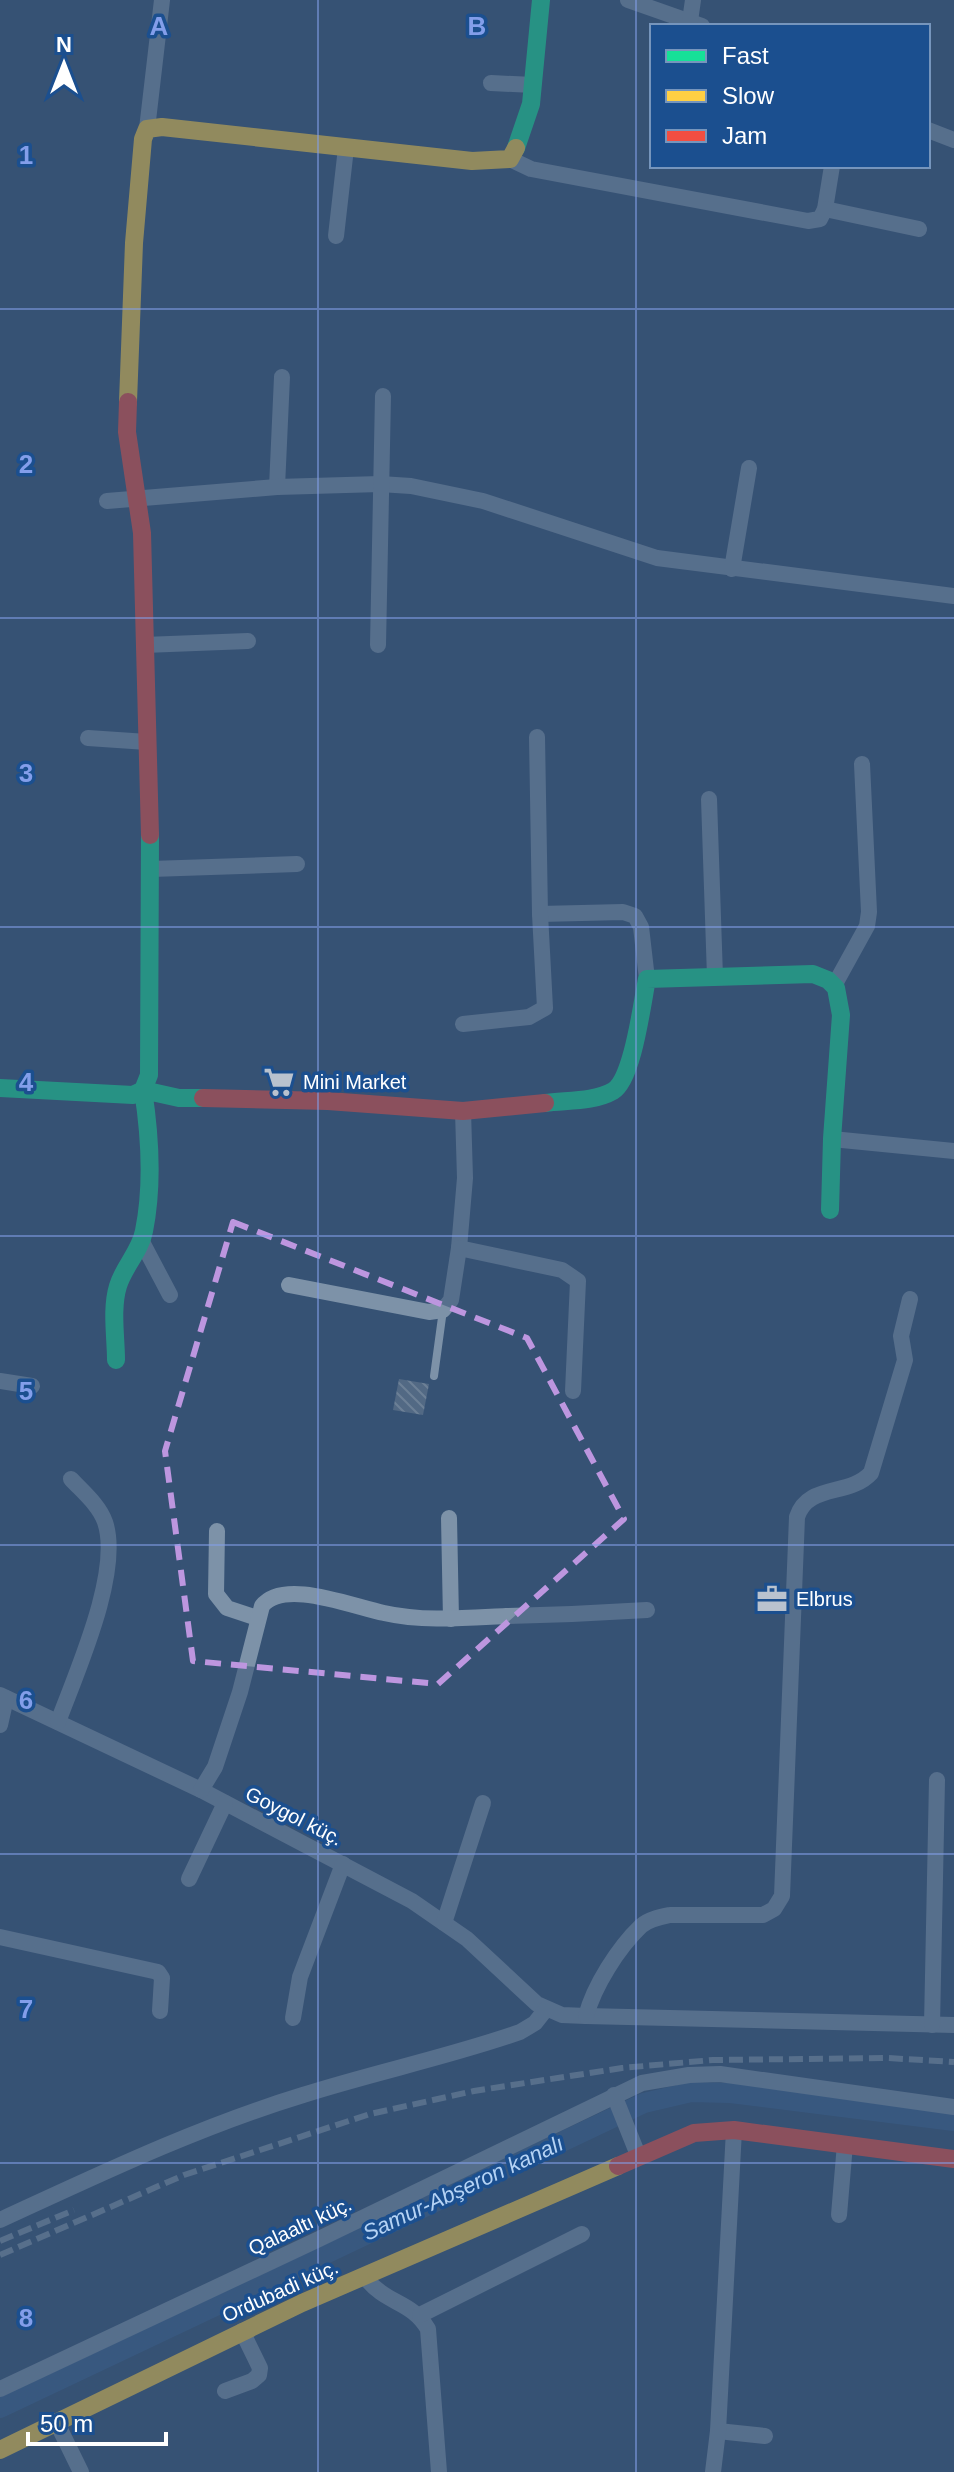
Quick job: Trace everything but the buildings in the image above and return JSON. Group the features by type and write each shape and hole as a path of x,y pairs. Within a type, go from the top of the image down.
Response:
{"street":[{"path":"116,1360 116,1293 120,1276 136,1254 145,1228 148,1112 143,1090 151,1061 151,869 142,533 127,432 134,243 143,139 147,129 162,0"},
{"path":"510,159 524,137 533,85 541,0"},
{"path":"628,0 696,23 693,0"},
{"path":"491,83 533,85"},
{"path":"147,129 162,127 472,161 510,159 531,169 808,221 820,219 825,209 832,168"},
{"path":"930,131 954,140"},
{"path":"336,236 346,148"},
{"path":"825,209 919,229"},
{"path":"277,487 282,377"},
{"path":"378,645 383,396"},
{"path":"732,569 749,468"},
{"path":"107,501 277,487 380,484 434,489 483,501 657,558 954,596"},
{"path":"144,645 248,641"},
{"path":"463,1024 529,1017 545,1008 537,737"},
{"path":"88,738 147,742"},
{"path":"835,984 867,926 869,912 862,764"},
{"path":"709,799 715,977"},
{"path":"151,869 297,864"},
{"path":"0,1088 118,1095 133,1095 143,1090 179,1098 328,1101 463,1111 599,1097 616,1090 627,1072 647,979 641,927 635,916 623,912 540,914"},
{"path":"647,979 813,974 826,977 835,984 840,995 841,1015 830,1210"},
{"path":"289,1285 429,1312 443,1310 451,1300 459,1248 464,1190 463,1111"},
{"path":"832,1139 954,1151"},
{"path":"142,1242 170,1295"},
{"path":"459,1248 562,1270 578,1281 573,1391"},
{"path":"586,2016 595,1988 642,1925 670,1915 763,1915 774,1909 782,1896 797,1517 808,1498 863,1482 871,1473 905,1360 901,1336 910,1299"},
{"path":"0,1381 32,1386"},
{"path":"58,1722 99,1606 109,1537 98,1509 71,1479"},
{"path":"449,1518 451,1619"},
{"path":"217,1531 216,1594 227,1608 257,1618"},
{"path":"201,1790 215,1767 240,1692 257,1618 268,1598 288,1593 387,1614 451,1619 647,1610"},
{"path":"0,1725 3,1696"},
{"name":"Goygol küç.","path":"3,1696 201,1790 412,1901 467,1939 546,2009"},
{"path":"932,2025 937,1780"},
{"path":"189,1879 225,1803"},
{"path":"444,1923 483,1803"},
{"path":"293,2018 300,1977 343,1864"},
{"path":"0,1937 158,1972 162,1978 160,2011"},
{"path":"0,2220 151,2150 205,2129 302,2095 520,2032 535,2023 546,2009 562,2015 586,2016 954,2025"},
{"name":"Qalaaltı küç.","path":"0,2389 361,2219 614,2095 662,2078 720,2074 954,2107"},
{"path":"614,2095 638,2155"},
{"path":"713,2472 718,2431 734,2130"},
{"name":"Ordubadi küç.","path":"0,2450 242,2331 694,2133 734,2130 954,2159"},
{"path":"839,2215 845,2144"},
{"path":"420,2315 582,2234"},
{"path":"365,2277 376,2291 420,2315 428,2329 439,2472"},
{"path":"225,2391 252,2381 259,2375 260,2368 242,2331"},
{"path":"56,2421 81,2472"},
{"path":"718,2431 765,2436"}],"lane":[{"path":"434,1376 443,1310"}],"highlighted area":[{"path":"233,1222 527,1338 624,1519 438,1684 193,1661 165,1451"}],"waterway":[{"name":"Samur-Abşeron kanalı","path":"0,2408 644,2103 691,2092 731,2093 954,2121"}],"railway":[{"path":"0,2255 184,2175 370,2114 474,2091 622,2068 713,2060 888,2058 954,2062"},
{"path":"0,2241 74,2210"}],"traffic: fast":[{"path":"516,148 531,104 541,0"},
{"path":"0,1088 133,1095 143,1090 149,1075 150,835"},
{"path":"545,1103 597,1097 613,1091 620,1084 631,1057 647,979 813,974 828,980 836,988 841,1015 830,1210"},
{"path":"116,1360 116,1295 142,1239 149,1196 149,1143 143,1090 179,1098 203,1098"}],"traffic: slow":[{"path":"128,402 134,243 143,139 147,129 162,127 472,161 510,159 516,148"},
{"path":"0,2450 302,2303 618,2166"}],"traffic: jam":[{"path":"128,402 127,432 142,533 150,835"},
{"path":"203,1098 328,1101 463,1111 545,1103"},
{"path":"618,2166 694,2133 734,2130 954,2159"}],"place":[{"name":"Mini Market","path":"279,1082"},
{"name":"Elbrus","path":"772,1599"}]}
